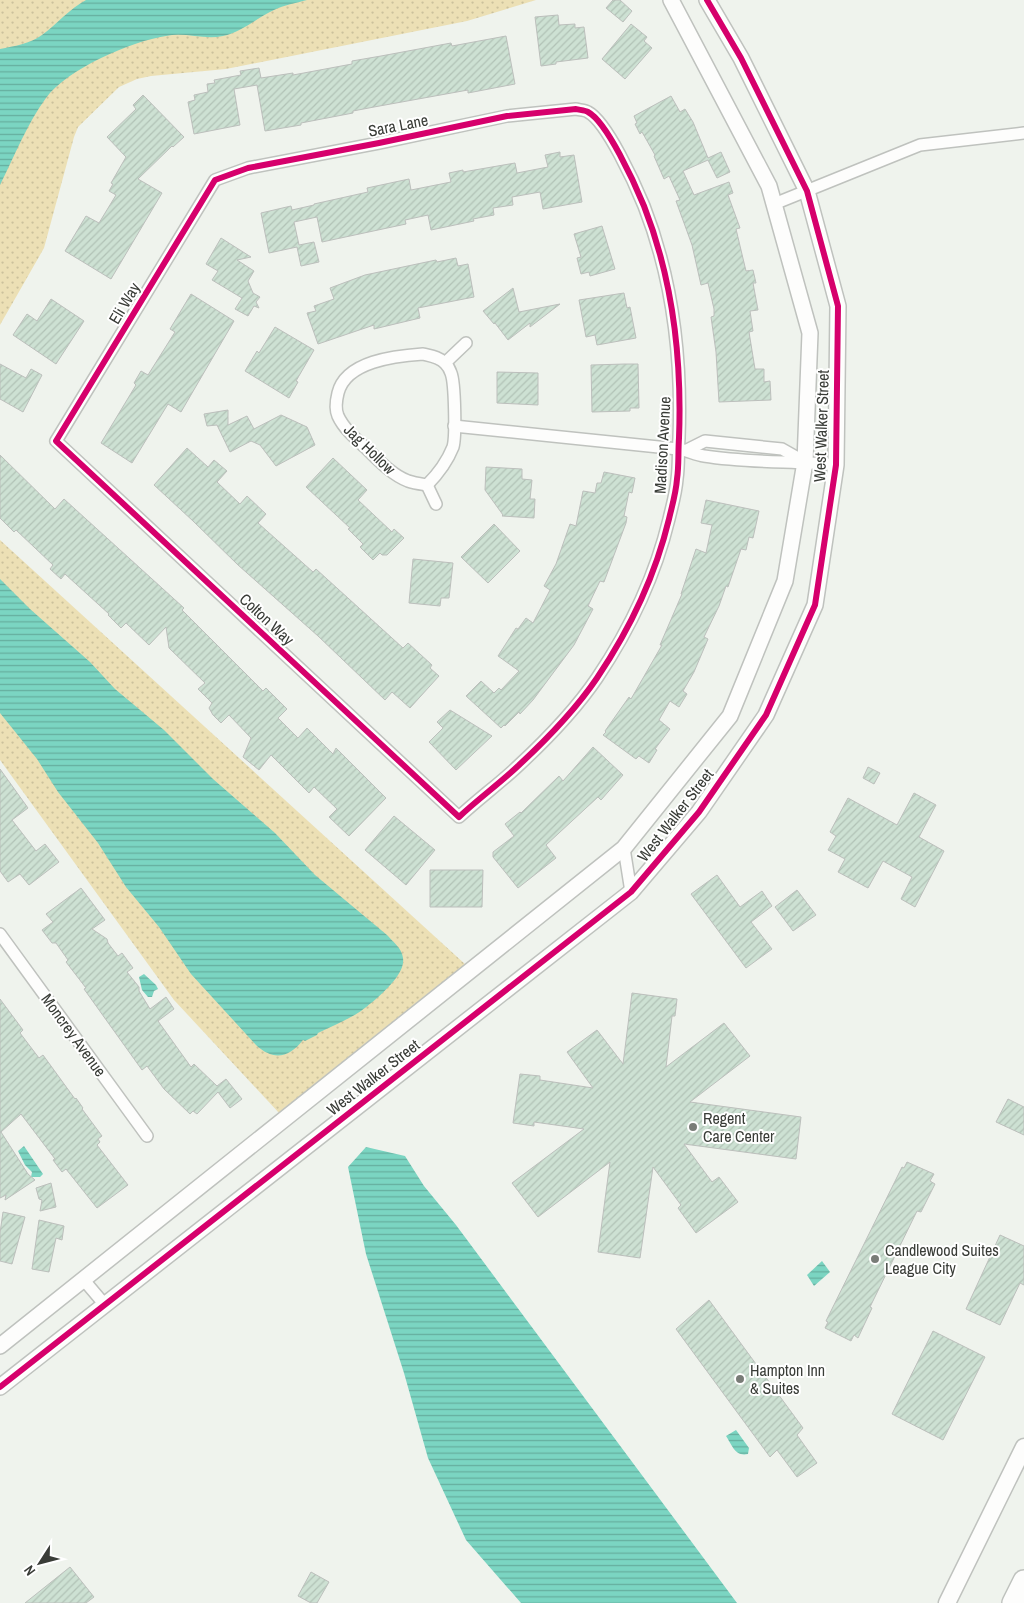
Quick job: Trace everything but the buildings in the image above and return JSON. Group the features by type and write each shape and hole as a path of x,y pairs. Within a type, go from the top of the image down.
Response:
{"highway":[{"path":"1013,1603 1024,1581"}],"main road":[{"path":"947,1603 1024,1446"}],"street":[{"name":"West Walker Street","path":"0,1346 624,848 730,716 785,581 805,462 810,333 769,186 684,21 671,0"},
{"name":"West Walker Street","path":"0,1388 631,892 699,812 766,716 815,605 836,466 838,306 806,191 741,58 707,0"},
{"name":"Sara Lane","path":"215,180 248,168 507,116 576,109 588,112"},
{"name":"Madison Avenue","path":"459,817 513,771 545,740 596,678 630,623 648,585 667,527 683,449 679,418 674,320 666,277 639,195 605,128 588,112"},
{"path":"774,204 920,145 1024,133"},
{"name":"Eli Way","path":"56,441 215,180"},
{"path":"436,504 427,485 441,470 454,444 453,385 451,373 445,363 466,343"},
{"name":"Jag Hollow","path":"427,485 409,482 396,475 383,464 346,428 338,415 336,401 340,387 349,374 362,366 394,357 424,354 435,357 445,363"},
{"path":"454,426 683,449 702,456 780,463 805,462 836,466"},
{"name":"Colton Way","path":"56,441 459,817"},
{"path":"624,848 631,892"},
{"name":"Moncrey Avenue","path":"0,934 148,1136"},
{"path":"83,1279 105,1306"}],"shaded area":[{"path":"0,0 536,0 467,21 226,69 151,76 137,79 119,87 78,127 44,248 0,325"},
{"path":"86,0 307,0 278,8 230,34 216,37 173,35 152,39 119,50 84,67 56,87 39,107 0,185 0,49 32,41 48,31"},
{"path":"0,540 466,965 280,1114 174,1000 0,760"},
{"path":"0,579 30,609 90,662 115,689 164,730 213,779 275,833 315,875 397,945 402,954 403,965 400,972 381,995 361,1011 305,1041 303,1040 286,1054 269,1054 256,1045 191,974 159,927 126,887 98,843 58,792 37,759 0,713"},
{"path":"144,974 158,989 154,991 152,997 148,997 142,990 139,977"},
{"path":"24,1146 43,1174 40,1177 31,1177 32,1172 25,1165 18,1151"},
{"path":"366,1147 405,1156 424,1186 456,1225 737,1603 521,1603 466,1540 428,1458 404,1373 366,1254 348,1167"},
{"path":"822,1261 830,1272 814,1286 807,1275"},
{"path":"736,1430 749,1448 748,1454 737,1452 726,1436"}],"cycle path":[{"path":"0,1387 631,892 699,812 766,715 815,605 836,465 838,306 807,191 741,58 707,0"},
{"path":"576,109 587,111 595,118 604,128 620,154 644,206 662,262 674,320 679,379 680,408 676,489 663,540 649,582 631,621 597,678 570,713 539,746 511,773 459,817 56,441 215,180 248,168 507,116 576,109"}],"place":[{"name":"Regent Care Center","path":"693,1127"},
{"name":"Candlewood Suites League City","path":"875,1259"},
{"name":"Hampton Inn & Suites","path":"740,1379"}]}
